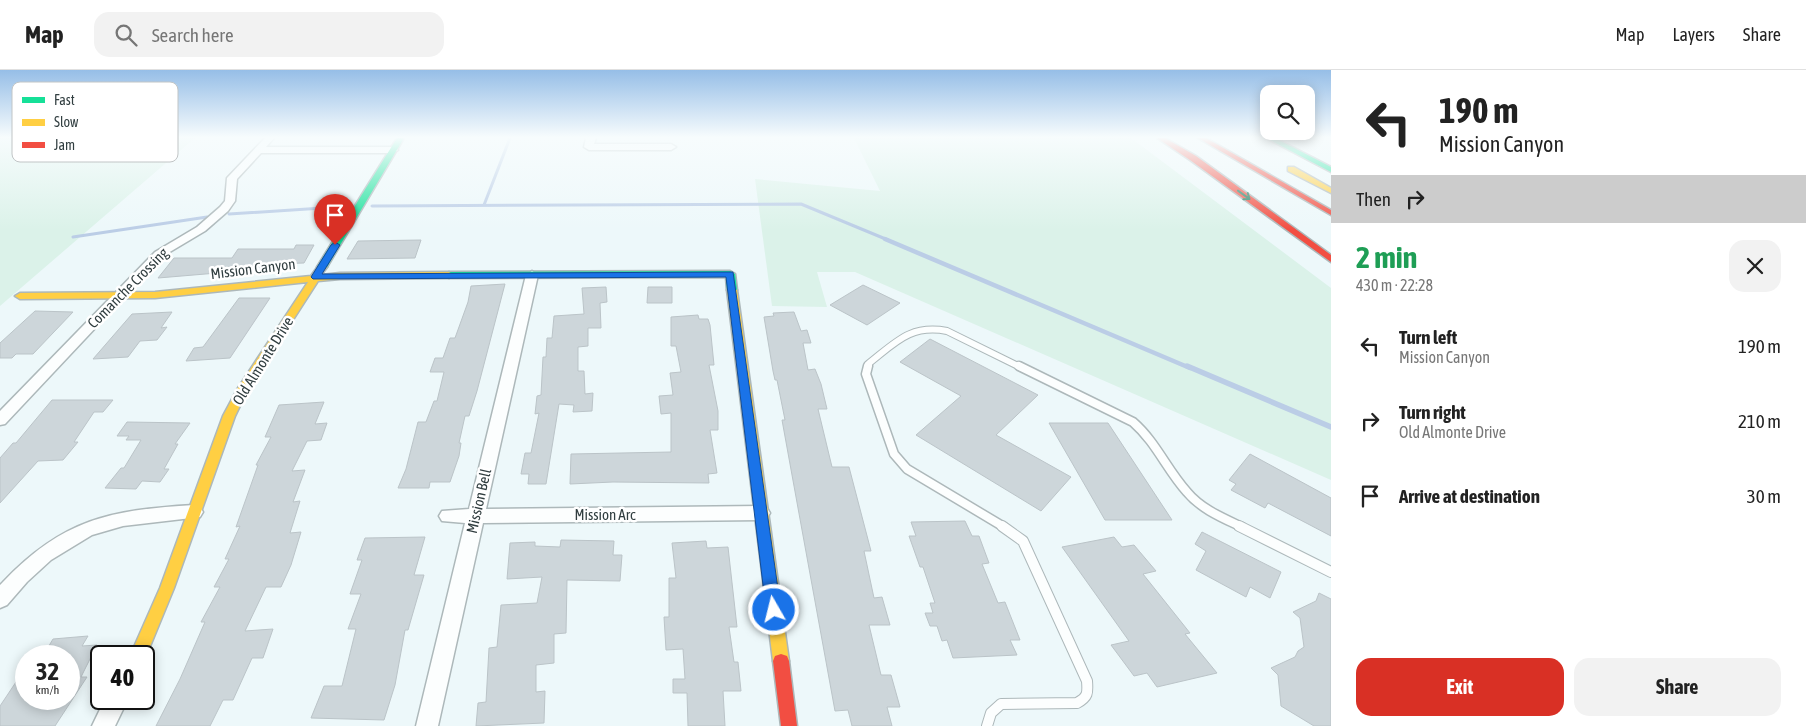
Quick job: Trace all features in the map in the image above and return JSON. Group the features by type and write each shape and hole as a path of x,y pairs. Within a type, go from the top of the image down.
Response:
{"main road":[{"name":"Old Almonte Drive","path":"143,645 167,588 229,416 242,391 316,277 382,169"},
{"path":"1207,169 1331,260"},
{"path":"1253,169 1331,213"},
{"path":"1291,169 1331,191"},
{"path":"1318,206 1331,217"},
{"name":"Mission Canyon","path":"20,296 119,296 187,292 316,277 730,274 761,513"},
{"path":"761,513 788,726"}],"street":[{"name":"Comanche Crossing","path":"0,420 159,254 201,228 224,209 230,201 232,178 241,169"},
{"name":"Mission Bell","path":"427,726 532,275"},
{"path":"0,599 11,584 42,556 98,525 139,515 194,512"},
{"name":"Mission Arc","path":"448,516 761,513"},
{"path":"103,726 112,710"}],"lane":[{"path":"987,726 989,715 993,708 1001,704 1078,703 1086,699 1088,693 1087,681 1023,541 1016,534 907,469 894,454 866,374 866,368 868,364 914,329 930,326 947,331 1133,422 1146,433 1187,492 1208,510 1331,572"}],"green space":[{"path":"0,169 159,169 0,306"},
{"path":"869,169 1172,169 1331,288 1331,480 855,272 817,272 827,307 772,306 755,179 880,191"}],"building":[{"path":"421,240 415,258 347,259 358,241"},
{"path":"296,245 314,245 304,263 274,264 271,267 244,267 241,271 158,278 174,258 232,258 238,249 294,249"},
{"path":"505,284 477,391 469,416 465,416 459,443 461,443 459,456 450,482 430,482 429,488 398,488 406,469 418,422 426,422 434,401 437,401 444,372 430,372 435,358 443,358 450,338 455,338 468,302 471,286"},
{"path":"863,285 900,303 867,325 830,305"},
{"path":"606,287 607,302 600,303 601,328 588,328 588,346 578,347 578,371 584,371 585,394 593,393 592,411 573,412 574,405 559,404 546,484 528,484 529,474 521,474 525,453 531,453 539,413 535,414 537,396 541,395 543,357 546,357 547,338 552,338 554,316 584,314 582,288"},
{"path":"648,287 672,287 672,303 647,303"},
{"path":"239,298 270,298 230,358 186,361 194,348 203,347"},
{"path":"35,311 73,312 33,354 16,354 12,358 0,358 0,343"},
{"path":"172,312 161,328 167,327 157,340 140,341 128,357 93,359 132,314"},
{"path":"794,312 801,331 807,330 811,343 803,343 808,370 815,369 827,409 818,409 832,467 849,467 871,551 864,551 874,598 882,597 890,625 869,625 881,675 891,675 900,707 887,707 892,726 852,726 848,710 835,711 782,420 785,420 777,380 775,380 773,371 764,317 774,316 773,313"},
{"path":"698,315 699,319 708,319 710,325 714,365 709,365 718,411 718,430 710,430 717,473 708,474 709,483 613,482 570,484 571,454 671,452 671,413 661,414 659,396 673,395 670,373 681,372 676,346 671,346 671,317"},
{"path":"930,339 1038,395 996,435 1071,477 1041,511 916,435 961,396 900,362"},
{"path":"52,400 113,400 103,412 94,412 74,442 78,442 63,460 38,461 0,503 0,458 13,443 16,443"},
{"path":"324,402 315,424 327,423 321,440 307,441 292,471 305,470 293,502 300,501 290,533 301,532 291,565 281,587 266,587 245,631 273,629 263,658 252,658 233,700 223,700 210,726 156,726 180,679 205,622 201,622 220,587 214,587 229,559 225,559 240,526 236,527 258,465 256,465 271,437 265,437 279,405"},
{"path":"127,422 190,423 175,444 178,444 164,469 169,469 160,482 142,481 136,489 105,488 121,468 124,468 141,440 126,440 129,436 117,436"},
{"path":"1049,423 1108,423 1172,520 1105,520"},
{"path":"1250,454 1331,498 1331,536 1268,503 1265,508 1231,490 1236,484 1229,480"},
{"path":"965,521 972,536 979,536 989,563 982,564 998,603 1005,602 1020,640 1010,640 1017,655 953,658 947,640 942,641 937,626 930,626 925,613 933,613 930,603 935,603 923,567 920,567 909,536 916,536 911,522"},
{"path":"1202,532 1281,572 1270,598 1250,587 1246,597 1196,570 1206,551 1195,544"},
{"path":"425,537 414,575 424,575 408,630 405,630 395,685 384,720 311,718 324,686 342,686 356,629 348,629 361,594 350,594 362,560 357,560 365,538"},
{"path":"1114,537 1122,547 1134,545 1156,571 1143,574 1190,633 1185,634 1217,673 1157,687 1147,673 1134,676 1111,645 1129,641 1062,547"},
{"path":"561,540 614,541 613,555 622,555 620,581 567,580 566,633 554,634 554,663 536,665 536,692 545,691 544,723 476,726 478,703 486,702 489,648 497,647 501,605 537,603 542,577 507,579 510,543 535,542 535,546 560,547"},
{"path":"706,541 707,548 728,547 737,627 729,627 734,662 738,662 741,691 723,691 725,726 688,726 687,693 673,693 673,679 685,679 683,649 666,650 664,617 669,617 669,578 676,578 672,543"},
{"path":"1319,593 1331,599 1331,726 1314,726 1281,706 1278,675 1271,668 1295,657 1298,651 1304,647 1300,618 1293,612 1316,601"},
{"path":"88,636 82,646 90,645 90,659 81,677 87,677 80,688 80,645 49,645 53,639"},
{"path":"15,684 15,710 65,710 55,726 0,726 0,706"}],"waterway":[{"path":"484,205 498,169"},
{"path":"372,206 801,204 888,240"},
{"path":"229,214 353,206"},
{"path":"73,237 207,217"},
{"path":"885,239 1190,368"},
{"path":"1187,366 1331,427"}],"traffic: fast":[{"path":"322,267 382,169"},
{"path":"449,275 730,274 732,290"}],"traffic: slow":[{"path":"1291,169 1331,191"},
{"path":"143,645 167,588 229,416 242,391 322,267"},
{"path":"20,296 155,295 340,276 449,275"},
{"path":"732,290 781,661"}],"traffic: jam":[{"path":"1208,169 1331,259"},
{"path":"1254,169 1331,213"},
{"path":"781,661 789,726"}],"route":[{"path":"335,245 316,277 373,275 730,274 774,610"}]}
